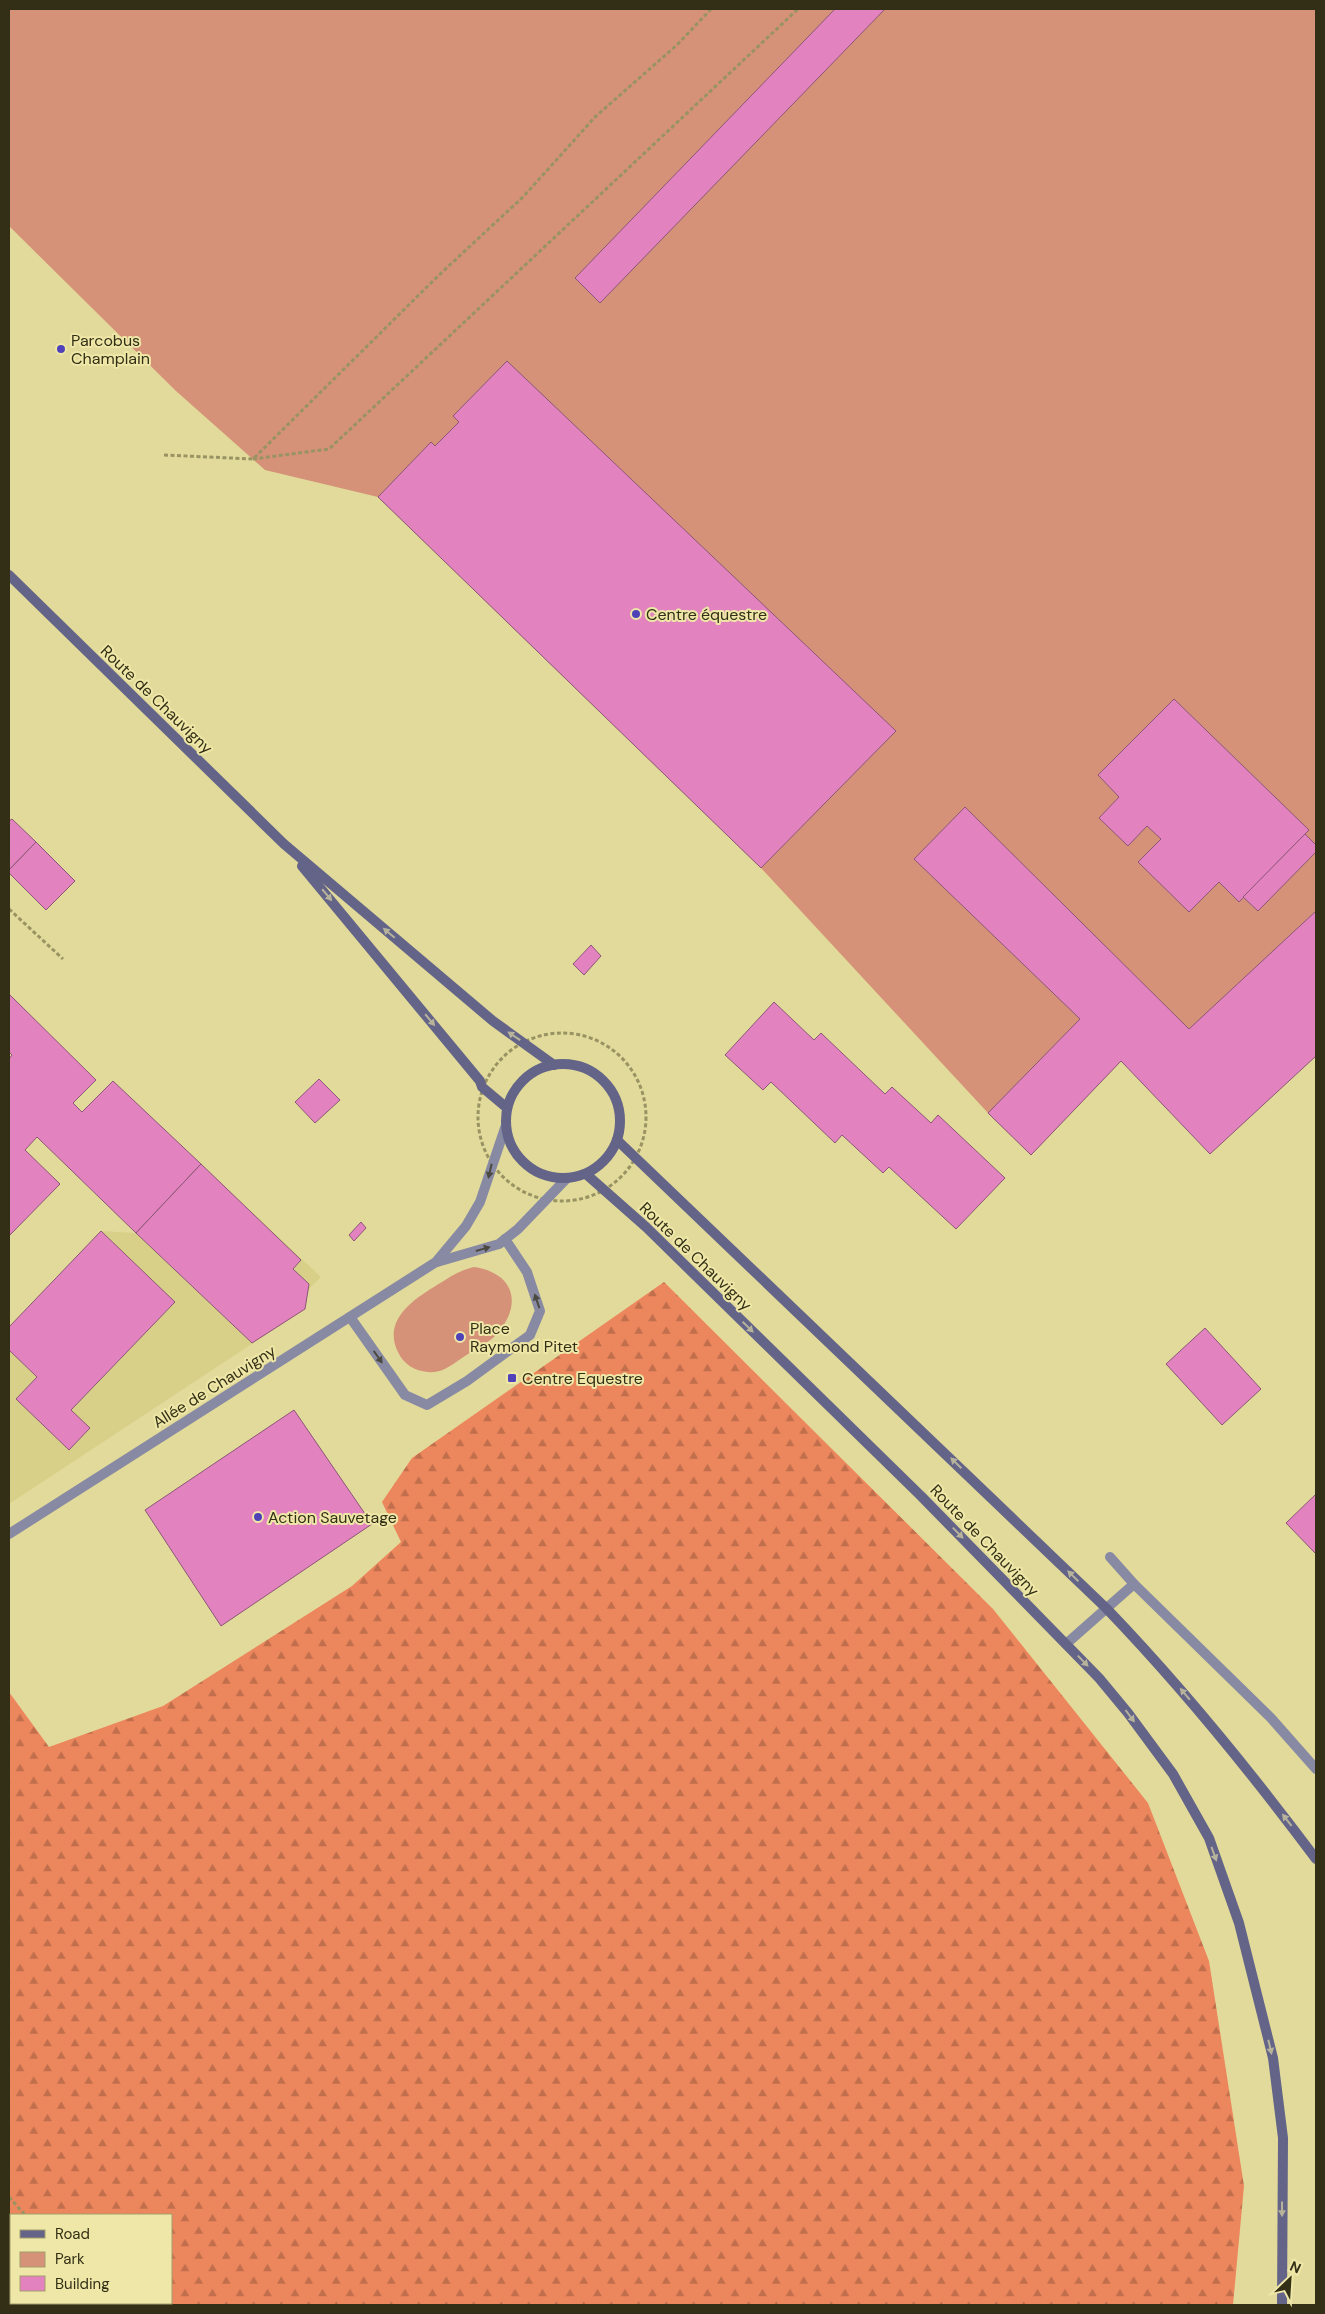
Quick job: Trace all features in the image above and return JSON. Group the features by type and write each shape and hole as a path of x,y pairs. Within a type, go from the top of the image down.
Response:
{"main road":[{"name":"Route de Chauvigny","path":"9,575 284,844 493,1021 554,1065"},
{"name":"Route de Chauvigny","path":"284,844 462,1059 482,1087 507,1108"},
{"path":"571,1064 584,1068 605,1082 612,1093 620,1116 617,1140 605,1160 586,1174 567,1178 545,1176 526,1164 512,1146 506,1125 507,1108 513,1092 524,1080 538,1070 554,1065 571,1064"},
{"name":"Route de Chauvigny","path":"617,1140 1106,1608 1155,1658 1212,1726 1316,1859"},
{"name":"Route de Chauvigny","path":"586,1174 646,1228 908,1482 1099,1678 1128,1713 1173,1774 1209,1838 1239,1923 1273,2058 1283,2138 1282,2305"}],"street":[{"name":"Allée de Chauvigny","path":"436,1262 466,1226 480,1202 491,1163 506,1125"},
{"name":"Allée de Chauvigny","path":"9,1534 436,1262 498,1244 547,1200 567,1178"},
{"path":"350,1317 405,1395 427,1405 468,1381 530,1335 540,1311 527,1272 505,1239"},
{"path":"1110,1557 1134,1584 1271,1718 1316,1770"},
{"path":"1066,1644 1134,1584"}],"path":[{"path":"253,459 439,275 524,196 594,117 678,44 711,9"},
{"path":"164,455 253,459 329,449 798,9"},
{"path":"9,910 63,958"},
{"path":"569,1033 592,1038 612,1049 628,1064 640,1086 646,1110 644,1135 636,1158 622,1176 604,1190 586,1198 567,1201 547,1200 525,1193 513,1185 491,1163 482,1146 478,1126 478,1106 482,1087 492,1069 506,1053 522,1042 545,1034 569,1033"},
{"path":"9,2197 24,2214"}],"shaded area":[{"path":"201,1164 321,1277 309,1289 305,1309 9,1504 9,1327 101,1231 136,1233"}],"green space":[{"path":"9,9 1316,9 1316,1054 1272,1096 1121,1061 1031,1155 988,1113 761,868 378,497 265,470 176,391 9,226"},
{"path":"474,1267 496,1275 504,1281 509,1289 512,1298 511,1307 508,1318 501,1329 489,1341 443,1370 428,1372 410,1366 400,1356 394,1341 394,1330 397,1320 410,1304 419,1297 455,1274"},
{"path":"664,1282 993,1609 1148,1803 1209,1961 1244,2186 1233,2305 9,2305 9,1692 49,1747 163,1706 352,1586 401,1542 382,1502 412,1458"}],"building":[{"path":"835,9 885,9 600,303 575,278"},
{"name":"Centre équestre","path":"507,361 896,731 761,868 378,497 431,442 435,446 459,422 453,416"},
{"path":"1174,699 1309,830 1239,902 1219,882 1189,912 1138,862 1161,839 1147,826 1128,846 1099,818 1119,797 1098,775"},
{"path":"965,807 1189,1029 1316,911 1316,1056 1210,1154 1121,1061 1031,1155 988,1113 1080,1019 914,859"},
{"path":"12,819 36,842 9,870 9,821"},
{"path":"1305,834 1316,845 1316,852 1258,911 1243,897"},
{"path":"36,842 75,881 46,910 9,873 9,870"},
{"path":"591,945 601,956 584,975 573,964"},
{"path":"9,994 96,1080 73,1103 82,1112 113,1081 201,1164 136,1233 37,1137 25,1150 60,1184 9,1236 9,1059 12,1055 9,1052"},
{"path":"774,1002 814,1040 821,1033 885,1094 892,1087 931,1123 938,1115 1005,1178 956,1229 889,1167 883,1173 842,1135 835,1143 771,1082 763,1090 725,1055"},
{"path":"319,1079 340,1100 315,1123 295,1102"},
{"path":"201,1164 301,1260 293,1269 309,1284 305,1309 252,1343 136,1233"},
{"path":"361,1222 366,1228 354,1241 349,1235"},
{"path":"101,1231 175,1302 71,1410 90,1428 69,1450 16,1399 37,1377 9,1350 9,1327"},
{"path":"1205,1328 1261,1389 1222,1425 1166,1364"},
{"name":"Action Sauvetage","path":"294,1410 372,1524 221,1626 145,1510"},
{"path":"1316,1494 1316,1554 1286,1523"}],"place":[{"name":"Parcobus Champlain","path":"61,349"},
{"name":"Centre équestre","path":"636,614"},
{"name":"Place Raymond Pitet","path":"460,1337"},
{"name":"Centre Equestre","path":"512,1378"},
{"name":"Action Sauvetage","path":"258,1517"}]}
